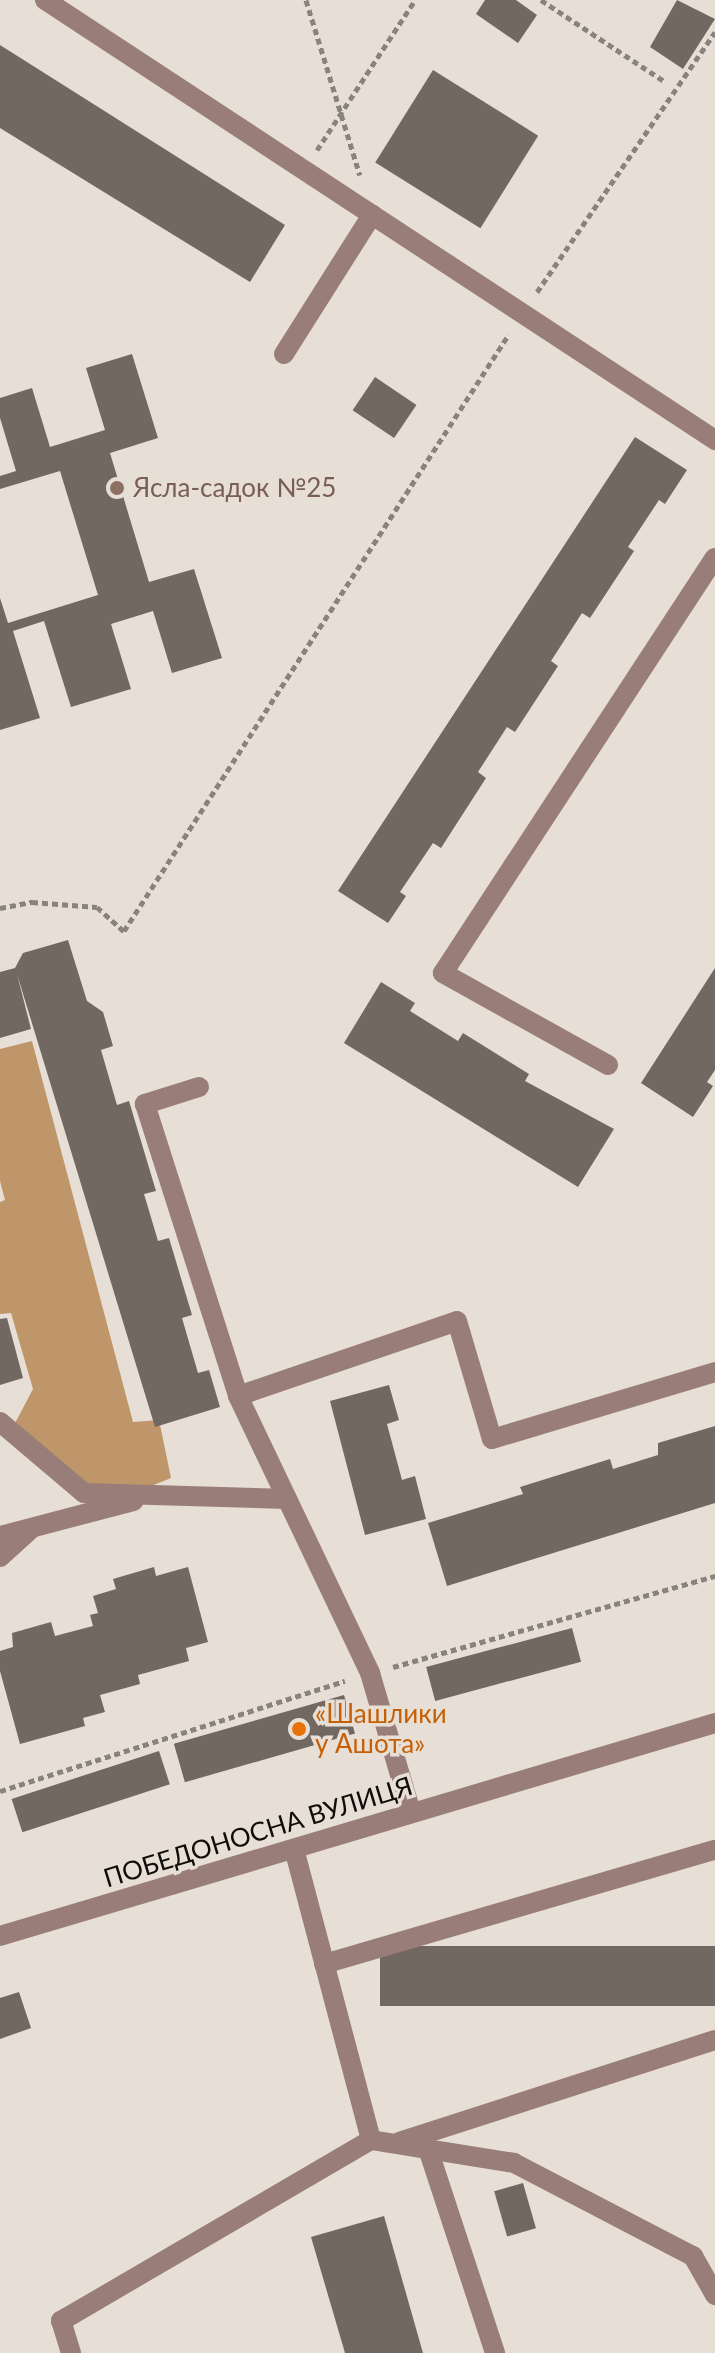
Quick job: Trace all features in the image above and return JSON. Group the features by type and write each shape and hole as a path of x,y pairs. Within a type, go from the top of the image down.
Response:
{"street":[{"path":"45,0 715,440"},
{"path":"284,354 372,215"},
{"path":"608,1065 443,973 715,558"},
{"path":"199,1087 145,1104 238,1396 370,1673 411,1812"},
{"path":"238,1396 457,1321 492,1439 715,1372"},
{"path":"0,1422 84,1493 287,1499"},
{"path":"0,1536 156,1495"},
{"path":"0,1557 34,1527"},
{"name":"ПОБЕДОНОСНА ВУЛИЦЯ","path":"0,1936 715,1723"},
{"path":"294,1849 371,2140"},
{"path":"324,1964 715,1850"},
{"path":"395,2144 715,2040"},
{"path":"71,2353 61,2321 371,2140 514,2163 693,2256 715,2295"},
{"path":"428,2149 495,2353"}],"path":[{"path":"306,0 372,215"},
{"path":"303,170 415,0"},
{"path":"541,0 664,81"},
{"path":"0,908 32,902 97,907 124,931 522,314 715,32"},
{"path":"0,1791 370,1673 715,1576"}],"shaded area":[{"path":"32,1041 133,1422 159,1420 171,1478 144,1489 87,1489 14,1425 33,1389 11,1313 0,1314 0,1202 5,1200 0,1181 0,1049"}],"building":[{"path":"485,0 516,0 537,15 518,43 476,14"},
{"path":"677,0 715,19 683,69 650,47"},
{"path":"0,45 285,225 250,282 0,128"},
{"path":"433,70 538,136 480,228 375,162"},
{"path":"132,354 158,438 110,453 149,582 194,569 222,658 172,673 153,611 111,624 131,689 71,707 44,621 13,631 40,718 0,730 0,598 8,623 98,595 60,471 0,489 0,476 16,471 0,418 0,398 32,388 50,447 105,430 86,368"},
{"path":"375,377 416,405 394,438 353,410"},
{"path":"635,437 687,470 665,504 659,500 628,547 634,551 590,618 582,613 551,661 558,666 515,732 507,727 478,772 486,778 441,848 433,843 400,892 406,896 388,923 338,891"},
{"path":"68,940 87,1001 103,1012 113,1046 101,1050 117,1105 129,1101 156,1191 144,1194 158,1241 169,1238 192,1315 182,1318 198,1373 209,1370 220,1407 155,1427 17,974 31,1029 0,1038 0,972 15,968 23,953"},
{"path":"715,968 715,1070 707,1082 713,1086 693,1117 641,1083"},
{"path":"381,982 415,1003 410,1011 458,1041 463,1033 529,1074 525,1081 614,1129 578,1187 344,1043"},
{"path":"7,1318 23,1378 0,1385 0,1319"},
{"path":"389,1385 399,1420 387,1424 402,1480 415,1476 426,1519 365,1535 330,1401"},
{"path":"715,1426 715,1503 447,1586 428,1523 523,1494 520,1487 610,1459 613,1469 658,1455 658,1443"},
{"path":"154,1567 156,1576 188,1567 208,1642 186,1648 189,1661 138,1675 140,1684 100,1695 105,1712 83,1718 85,1726 20,1744 0,1671 0,1651 13,1647 12,1633 51,1622 55,1636 93,1626 90,1615 98,1613 93,1596 116,1589 113,1579"},
{"path":"572,1628 581,1662 435,1701 426,1667"},
{"path":"344,1695 355,1733 185,1782 174,1744"},
{"path":"159,1751 170,1784 22,1832 12,1799"},
{"path":"380,1946 715,1946 715,2006 380,2006"},
{"path":"19,1992 31,2028 0,2039 0,1998"},
{"path":"523,2183 536,2228 507,2236 494,2191"},
{"path":"384,2216 423,2353 345,2353 311,2237"}],"place":[{"name":"Ясла-садок №25","path":"117,488"},
{"name":"«Шашлики у Ашота»","path":"299,1729"}]}
